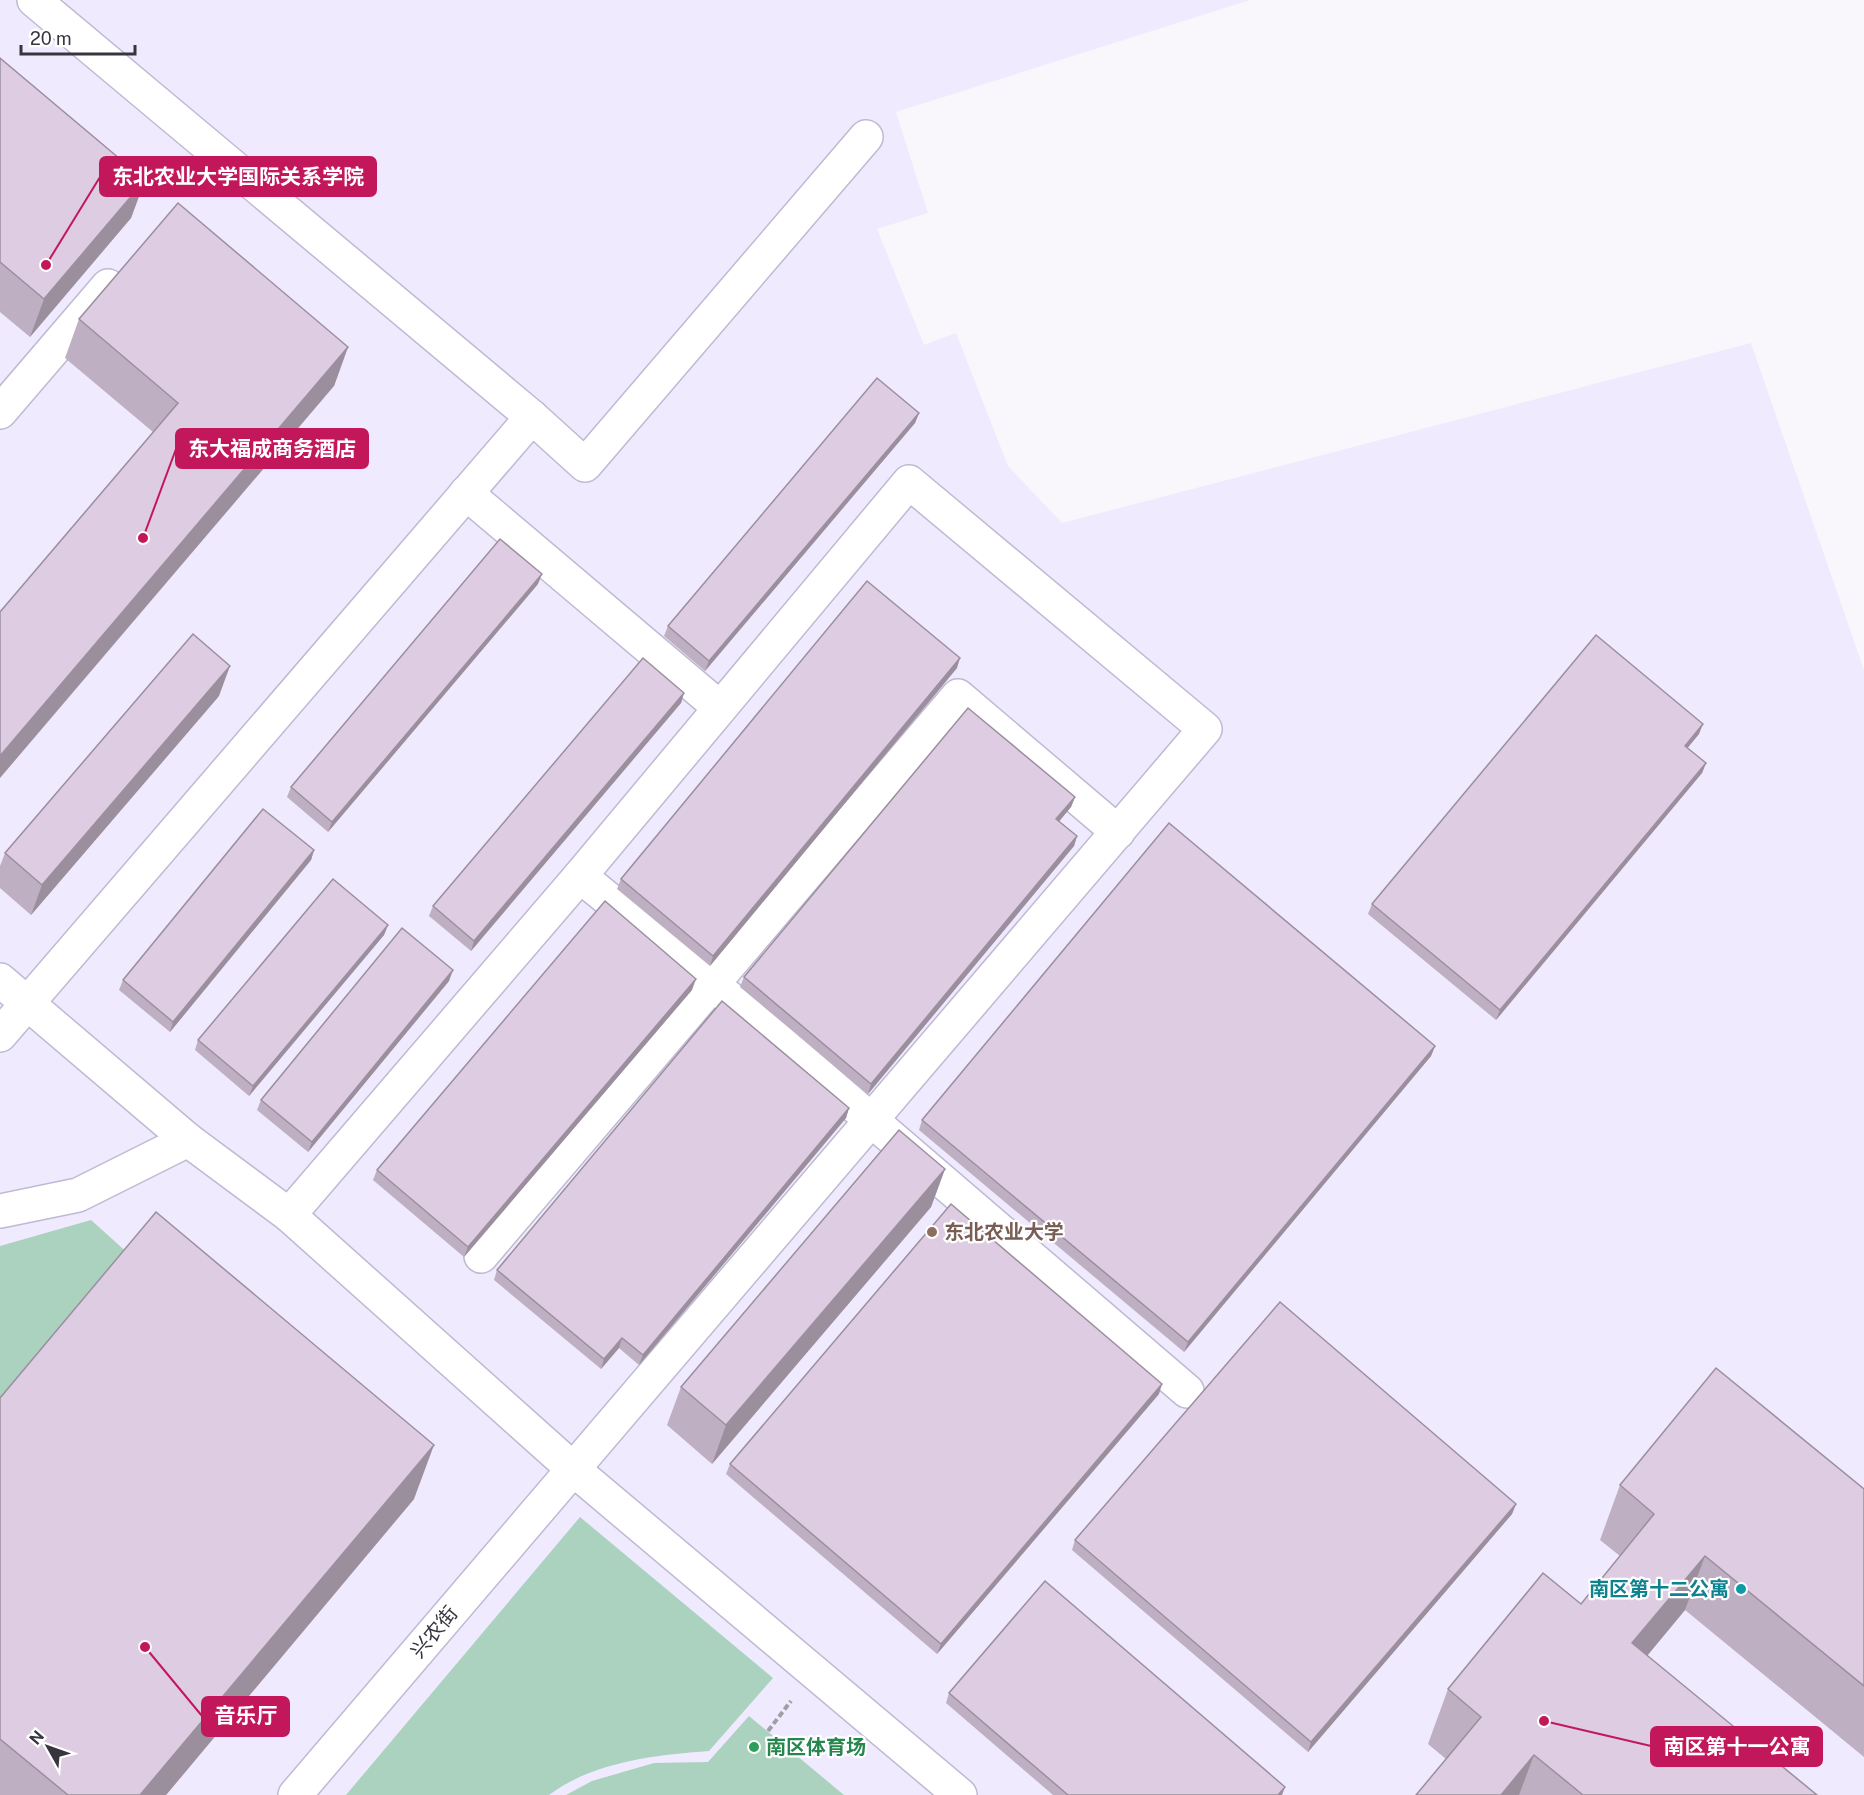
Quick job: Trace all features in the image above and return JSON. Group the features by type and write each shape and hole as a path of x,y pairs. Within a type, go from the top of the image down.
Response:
{"street":[{"path":"34,0 532,417 585,465 866,137"},
{"path":"0,412 128,263"},
{"path":"0,1035 532,417"},
{"name":"兴农街","path":"295,1795 1205,729 909,482 719,707"},
{"path":"289,1215 580,876 719,707 466,493"},
{"path":"481,1256 958,696 1118,832"},
{"path":"580,876 714,985 1187,1391"},
{"path":"0,980 188,1140 289,1215 573,1469 960,1795"},
{"path":"0,1211 78,1195 188,1140"}],"shaded area":[{"name":"东北农业大学","path":"0,0 1250,0 896,112 928,213 877,229 924,345 956,333 1008,466 1062,523 1751,343 1864,670 1864,1795 0,1795"}],"green space":[{"path":"91,1220 131,1256 0,1407 0,1246"},
{"path":"580,1517 773,1678 709,1751 625,1762 585,1775 549,1795 346,1795"},
{"name":"南区体育场","path":"749,1716 844,1795 566,1795 592,1781 654,1763 708,1762"}],"building":[{"path":"0,58 145,180 44,299 0,262"},
{"path":"178,203 348,347 0,756 0,612 178,403 79,319"},
{"path":"877,378 919,413 709,661 668,626"},
{"path":"500,539 542,574 332,822 291,787"},
{"path":"867,581 960,658 713,956 621,879"},
{"path":"193,634 230,666 42,885 5,853"},
{"path":"1596,635 1703,724 1685,746 1706,763 1500,1010 1372,904"},
{"path":"643,658 684,693 474,941 433,906"},
{"path":"968,708 1075,797 1056,819 1077,836 871,1084 744,977"},
{"path":"263,809 314,850 173,1022 123,980"},
{"path":"1169,823 1435,1046 1188,1342 922,1120"},
{"path":"333,879 388,925 253,1086 198,1040"},
{"path":"605,901 696,979 468,1247 377,1170"},
{"path":"402,928 453,970 312,1142 261,1100"},
{"path":"722,1001 849,1108 643,1355 622,1338 604,1359 497,1270"},
{"path":"899,1130 945,1169 726,1425 681,1387"},
{"path":"951,1204 1162,1384 941,1644 730,1464"},
{"path":"156,1212 434,1445 140,1795 68,1795 0,1739 0,1398"},
{"path":"1280,1302 1516,1504 1311,1742 1075,1540"},
{"path":"1716,1368 1864,1489 1864,1686 1705,1556 1632,1643 1817,1795 1583,1795 1534,1755 1501,1795 1416,1795 1481,1717 1448,1689 1543,1573 1581,1604 1654,1514 1620,1485"},
{"path":"1045,1581 1285,1787 1278,1795 1068,1795 949,1693"}],"place":[{"name":"东北农业大学国际关系学院","path":"46,265"},
{"name":"东大福成商务酒店","path":"143,538"},
{"name":"东北农业大学","path":"932,1232"},
{"name":"南区第十二公寓","path":"1741,1589"},
{"name":"音乐厅","path":"145,1647"},
{"name":"南区第十一公寓","path":"1544,1721"},
{"name":"南区体育场","path":"754,1747"}]}
